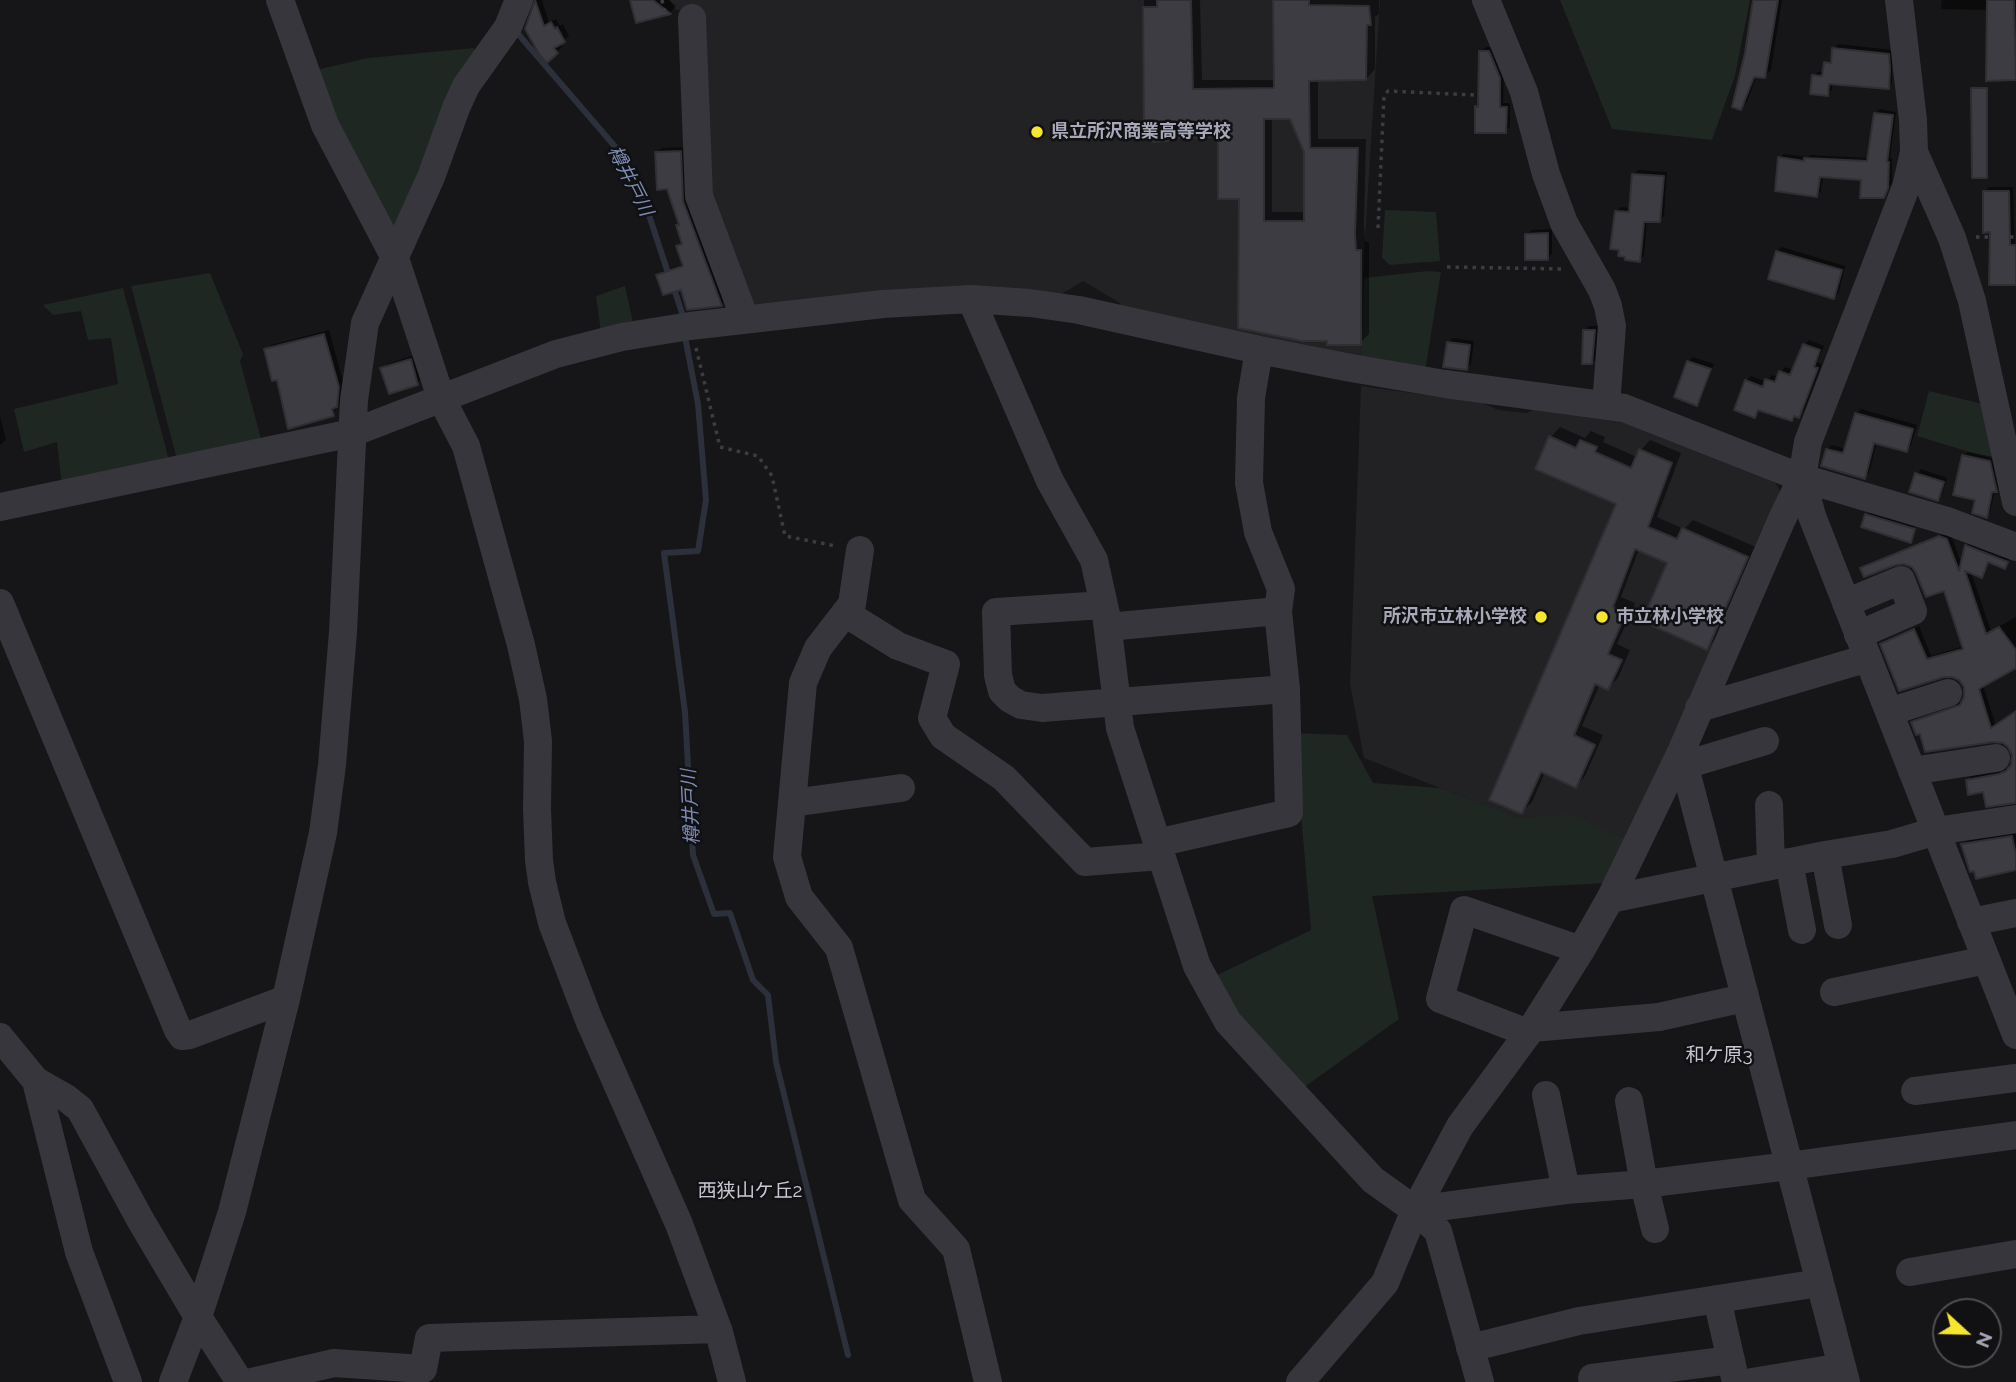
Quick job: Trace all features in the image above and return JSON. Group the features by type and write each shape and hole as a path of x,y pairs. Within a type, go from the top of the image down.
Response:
{"street":[{"path":"280,0 325,125 395,258 442,398 466,446 527,670 538,741 541,882 552,923 589,1020 679,1224 718,1329 732,1382"},
{"path":"173,1382 198,1317 232,1212 286,999 323,833 332,765 343,632 352,433 365,323 431,177 466,86 508,27 519,0"},
{"path":"1486,0 1524,92 1546,174 1564,223 1602,290 1612,326 1606,405"},
{"path":"1300,1382 1385,1283 1415,1210 1460,1126 1530,1030 1581,950 1683,759 1699,708 1802,478 1808,442 1906,187 1914,152 1913,120 1899,0"},
{"path":"692,18 699,196 745,319"},
{"path":"1914,152 1952,238 1972,301 2016,502"},
{"path":"971,299 1051,481 1094,561 1106,616 1120,728 1197,966 1228,1022 1373,1180 1415,1210 1438,1231 1480,1382"},
{"path":"0,508 352,433 556,354 622,337 745,319 883,304 971,299 1079,310 1259,350 1445,384 1623,408 1802,478 1950,522 2016,547"},
{"path":"845,612 898,646 946,664 932,718 943,736 1004,778 1085,862 1159,850 1289,813 1286,689 1278,611 1282,589 1258,532 1249,483 1251,398 1259,350"},
{"path":"1802,478 1812,516 2016,1035"},
{"path":"860,550 858,578 852,604 818,648 803,683 787,857 799,897 839,948 912,1200 956,1249 988,1382"},
{"path":"1699,708 1863,647 1913,611 1901,580 1846,603"},
{"path":"0,603 178,1030 182,1035 190,1035 286,999"},
{"path":"1278,611 1106,616 996,612 998,675 1002,691 1010,699 1021,705 1042,708 1286,689"},
{"path":"1889,712 1948,693"},
{"path":"1683,759 1765,741"},
{"path":"1912,771 1996,758"},
{"path":"1683,759 1844,1375 1752,1382"},
{"path":"792,803 901,788"},
{"path":"1769,805 1780,864 1802,930"},
{"path":"1610,899 1892,844 1936,831 2016,819"},
{"path":"1825,855 1838,925"},
{"path":"1581,950 1464,910 1440,999 1530,1030 1659,1017 1744,998"},
{"path":"1972,922 2016,913"},
{"path":"1834,992 1986,960"},
{"path":"0,1037 36,1082 80,1109 141,1221 240,1382"},
{"path":"1915,1091 2016,1077"},
{"path":"36,1082 79,1252 128,1382"},
{"path":"1546,1095 1566,1190"},
{"path":"1629,1101 1655,1229"},
{"path":"1415,1210 1566,1190 1644,1184 1789,1166 2016,1135"},
{"path":"1910,1272 2016,1254"},
{"path":"1471,1348 1578,1321 1819,1283"},
{"path":"1592,1378 1734,1371 1717,1299"},
{"path":"251,1382 334,1363 423,1369 429,1338 718,1329"}],"path":[{"path":"1378,228 1384,96 1388,91 1474,95 1524,92"},
{"path":"1952,238 2016,237"},
{"path":"1447,267 1590,270"},
{"path":"690,326 720,447 758,456 772,476 785,536 860,550"}],"shaded area":[{"name":"県立所沢商業高等学校","path":"669,0 1380,0 1364,254 1361,362 1121,311 1120,303 1083,281 1055,298 755,310 705,186 698,8 676,10"},
{"path":"1560,0 1750,0 1735,76 1712,140 1612,129"},
{"path":"474,48 476,58 392,234 312,71 368,58"},
{"path":"1385,210 1436,212 1440,261 1390,265 1382,258"},
{"path":"1441,272 1425,372 1361,362 1364,278"},
{"path":"210,273 243,354 240,361 263,446 178,463 131,286"},
{"path":"625,286 634,327 601,333 596,296"},
{"path":"123,288 169,460 62,487 57,442 24,452 14,409 118,384 111,338 88,340 81,311 53,315 43,305"},
{"name":"所沢市立林小学校","path":"1361,386 1483,403 1498,410 1527,413 1534,409 1624,421 1770,473 1781,493 1629,841 1526,822 1364,758 1350,684"},
{"path":"1929,391 1987,405 1999,461 1917,436"},
{"path":"1294,733 1347,735 1373,783 1440,788 1518,818 1570,814 1627,840 1606,883 1372,896 1399,1019 1299,1091 1209,979 1311,930"}],"building":[{"path":"535,0 544,26 551,22 565,42 554,48 558,53 547,63 525,29"},
{"path":"630,0 653,0 671,14 636,23"},
{"path":"1157,0 1191,0 1193,89 1274,88 1273,0 1309,0 1309,5 1369,6 1371,25 1367,25 1366,80 1309,81 1310,148 1358,148 1355,234 1356,250 1361,250 1361,345 1327,345 1327,341 1302,341 1238,328 1239,199 1218,199 1218,137 1168,138 1168,141 1153,142 1153,137 1144,137 1143,7 1157,7","holes":["1264,119 1290,119 1304,152 1304,221 1264,221"]},
{"path":"1753,0 1778,0 1765,78 1754,77 1741,110 1732,107 1745,53"},
{"path":"1987,0 2014,0 2016,80 1986,81"},
{"path":"1832,48 1889,54 1889,89 1829,84 1828,96 1810,94 1812,75 1822,76 1824,62 1831,63"},
{"path":"1479,51 1489,51 1500,78 1500,107 1507,107 1506,133 1475,133"},
{"path":"1971,88 1987,88 1987,178 1972,178"},
{"path":"1874,113 1893,115 1887,162 1888,188 1884,198 1860,198 1861,180 1820,177 1817,197 1775,191 1778,157 1804,161 1804,158 1867,161"},
{"path":"681,151 683,201 722,306 687,310 681,290 663,295 656,275 683,266 676,246 682,244 676,225 679,225 667,189 657,190 655,152"},
{"path":"1632,174 1664,176 1660,222 1644,222 1640,262 1625,260 1625,257 1618,256 1619,250 1610,249 1615,211 1629,212"},
{"path":"1983,191 2009,191 2010,245 2016,245 2016,285 1989,285 1990,232 1983,233"},
{"path":"1548,233 1548,260 1525,260 1525,234"},
{"path":"1776,251 1842,270 1834,299 1768,279"},
{"path":"1583,330 1595,330 1592,364 1582,364"},
{"path":"324,334 339,387 337,407 332,409 334,416 288,429 277,380 272,381 264,349"},
{"path":"1447,342 1470,345 1467,370 1443,367"},
{"path":"1803,344 1820,350 1814,367 1818,368 1799,418 1794,416 1792,421 1758,410 1755,418 1734,410 1745,380 1763,387 1765,379 1775,382 1779,371 1790,375"},
{"path":"411,359 418,385 389,394 380,368"},
{"path":"1687,361 1711,369 1697,406 1674,397"},
{"path":"1855,413 1913,429 1907,452 1874,443 1865,479 1821,466 1826,449 1843,453"},
{"path":"1549,436 1576,448 1580,440 1597,447 1595,452 1631,468 1639,449 1672,463 1648,527 1677,539 1682,528 1748,557 1707,650 1642,621 1667,563 1635,549 1613,607 1626,613 1608,654 1622,660 1608,690 1595,684 1574,735 1595,745 1576,788 1541,772 1522,814 1489,800 1616,504 1535,469"},
{"path":"1962,455 1990,461 1997,492 1992,492 1987,518 1972,513 1975,500 1953,495"},
{"path":"1915,473 1944,482 1938,501 1909,492"},
{"path":"1865,514 1915,529 1911,543 1861,527"},
{"path":"1939,536 1947,539 1959,571 1965,545 2008,562 2005,569 1988,562 1982,578 1965,571 1986,634 1999,627 2016,650 2016,668 1979,689 1991,728 2016,711 2016,803 1986,807 1983,792 1968,795 1966,780 1999,774 2011,765 2012,755 2003,743 1993,742 1925,752 1920,734 1916,735 1911,722 1960,705 1964,697 1964,687 1959,680 1944,677 1899,691 1880,644 1914,629 1927,659 1963,649 1944,591 1926,597 1912,567 1904,564 1864,577 1860,568"},
{"path":"2012,836 2016,870 1976,879 1974,871 1970,872 1961,844"}],"waterway":[{"name":"樽井戸川","path":"519,35 618,150 645,203 669,276"},
{"name":"樽井戸川","path":"673,286 682,313"},
{"name":"樽井戸川","path":"685,337 698,404 706,500 698,551 664,553 685,712 693,855 714,914 730,913 753,980 768,995 776,1062 848,1355"}],"place":[{"name":"県立所沢商業高等学校","path":"1037,132"},
{"name":"所沢市立林小学校","path":"1541,617"},
{"name":"市立林小学校","path":"1602,617"}],"district":[{"name":"和ケ原3","path":"1719,1055"},
{"name":"西狭山ケ丘2","path":"750,1191"}]}
